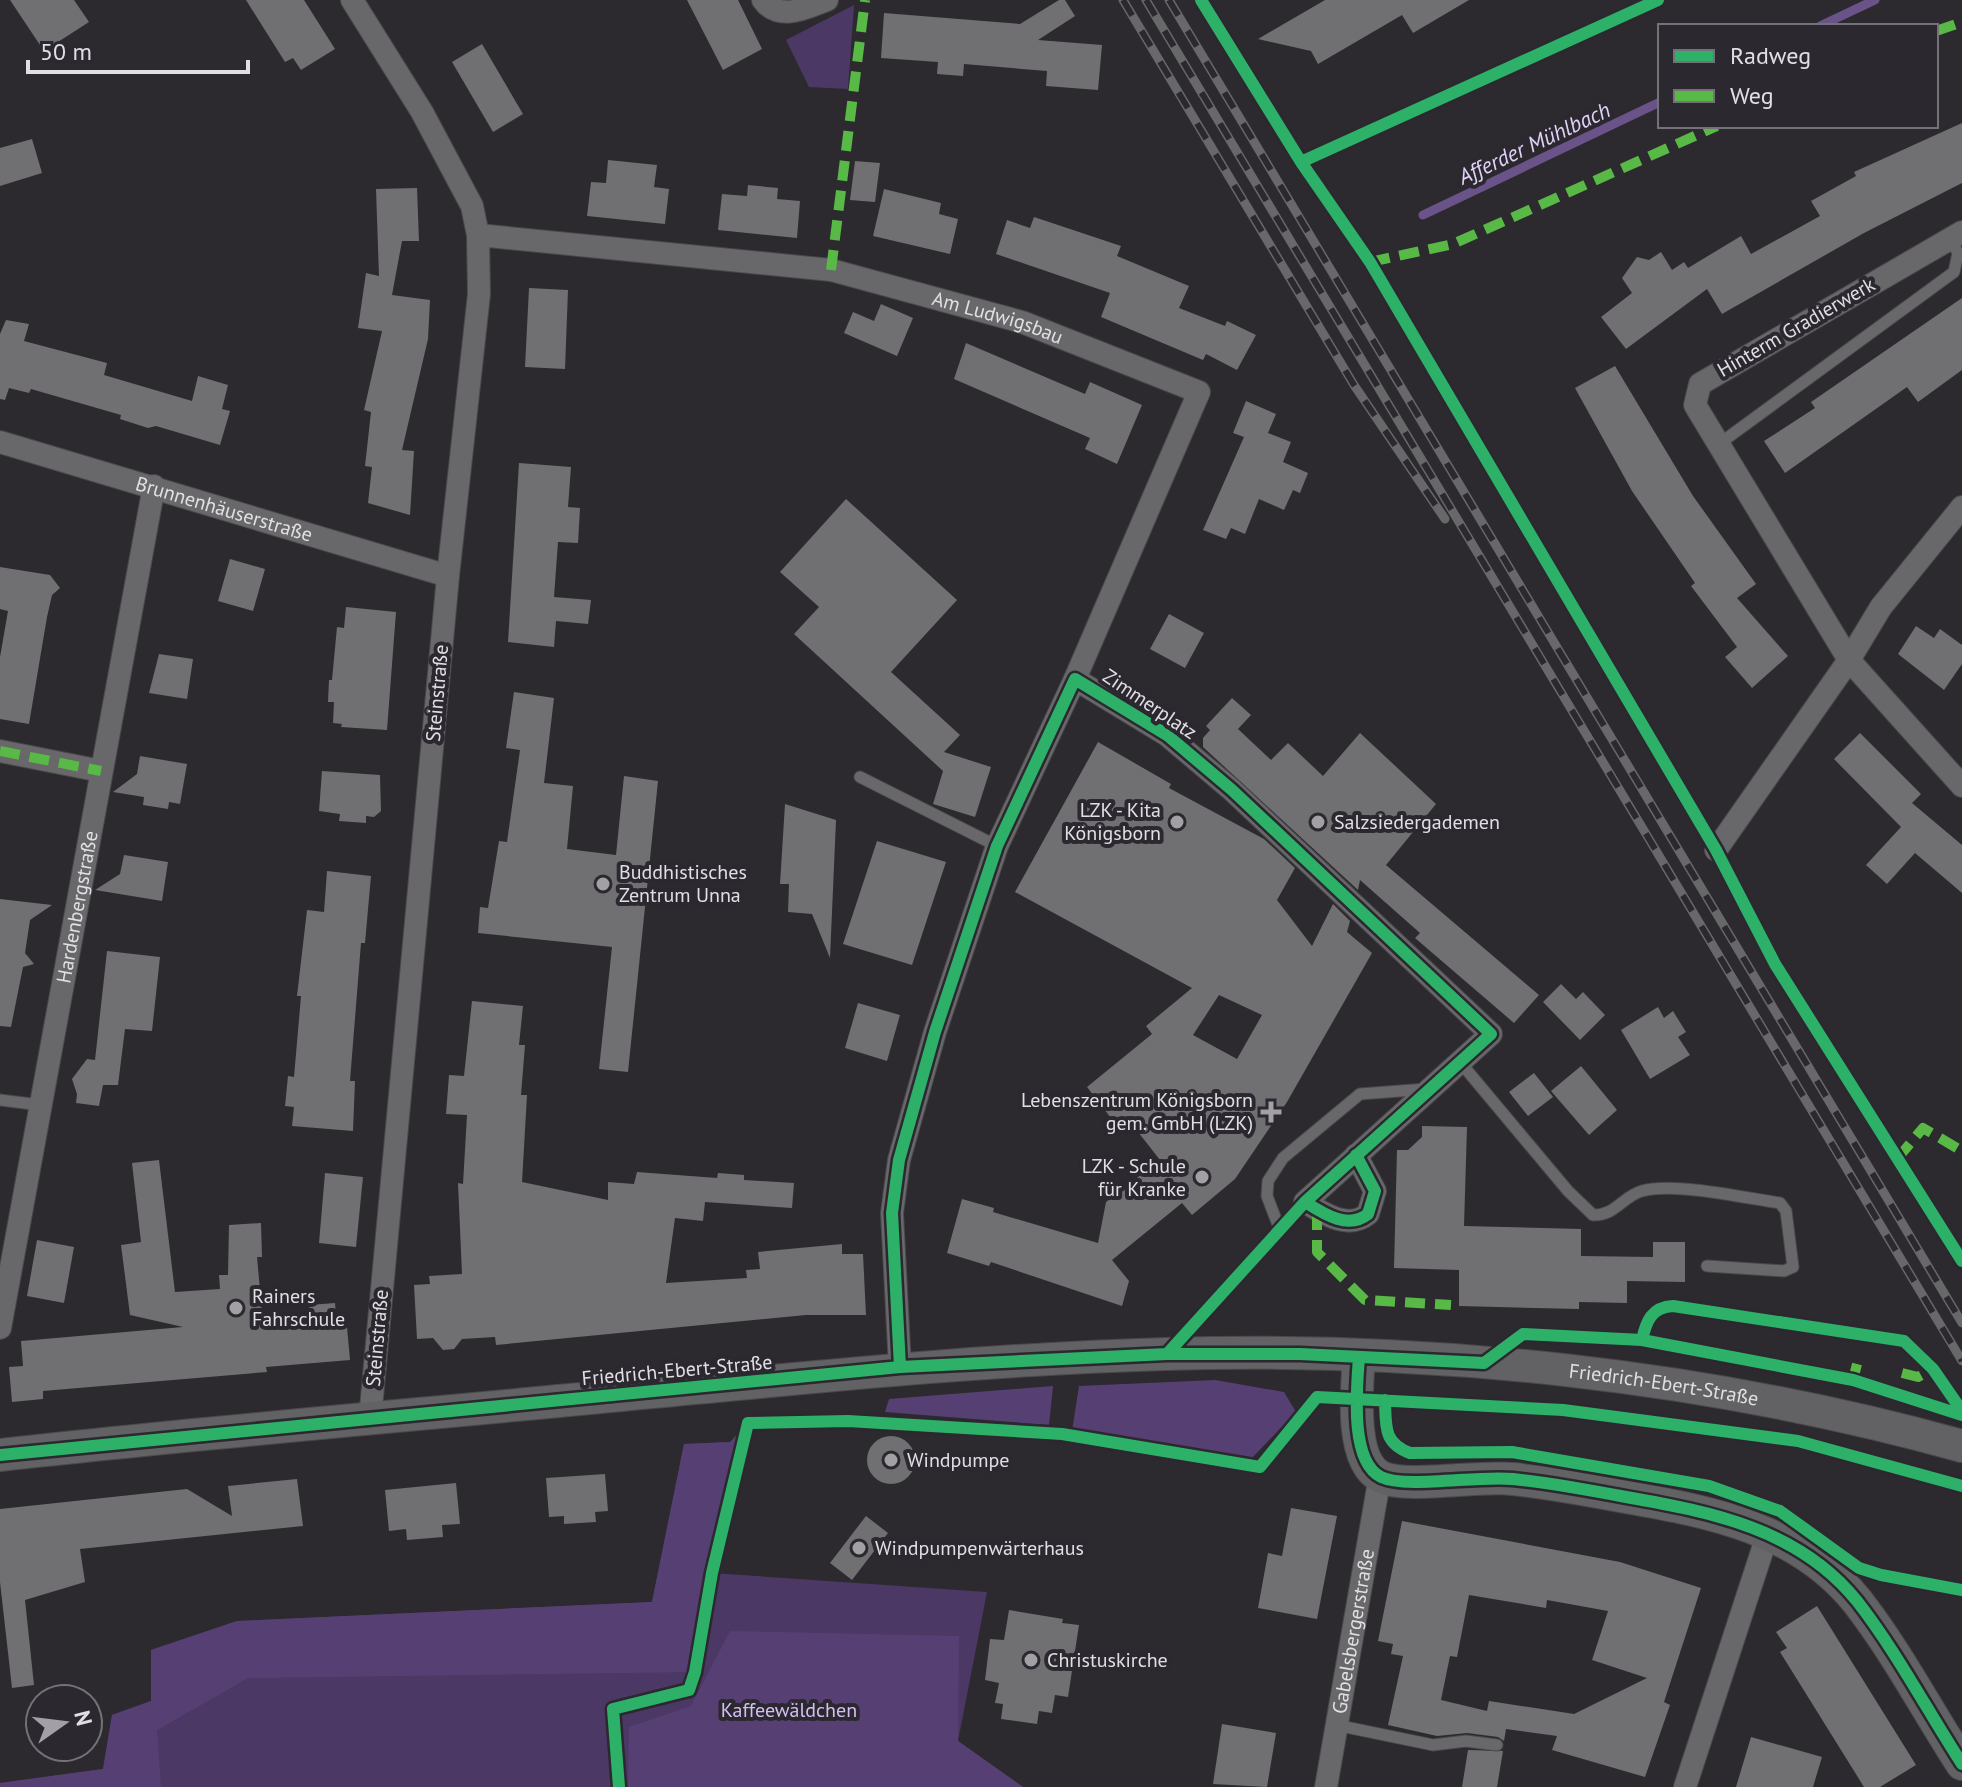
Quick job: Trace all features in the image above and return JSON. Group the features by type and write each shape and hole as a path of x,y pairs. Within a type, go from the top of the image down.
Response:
{"main road":[{"name":"Friedrich-Ebert-Straße","path":"0,1455 900,1367 1167,1354 1359,1357 1484,1363 1663,1382 1853,1417 1962,1446"},
{"path":"1359,1357 1358,1430 1366,1461 1380,1476 1404,1481 1475,1476 1515,1479 1679,1506 1735,1519 1768,1533 1798,1549 1856,1601 1962,1764"}],"street":[{"name":"Steinstraße","path":"352,0 422,112 472,206 478,235 479,294 448,576 370,1419"},
{"path":"763,0 774,9 790,13 827,0"},
{"name":"Hinterm Gradierwerk","path":"1956,234 1700,384 1695,405 1849,660 1962,786"},
{"name":"Am Ludwigsbau","path":"478,235 831,270 1022,322 1199,392 1075,679"},
{"name":"Brunnenhäuserstraße","path":"0,442 448,576"},
{"name":"Hardenbergstraße","path":"0,1328 154,486"},
{"path":"1716,850 1849,660 1881,607 1962,507"},
{"name":"Zimmerplatz","path":"900,1367 892,1213 899,1160 935,1032 997,846 1075,679 1167,735 1232,790 1491,1034 1305,1202"},
{"path":"0,751 101,771"},
{"path":"1305,1202 1346,1221 1357,1221 1368,1214 1375,1191 1356,1155"},
{"name":"Gabelsbergerstraße","path":"1326,1787 1380,1476"},
{"path":"1685,1787 1768,1533"}],"lane":[{"name":"Hinterm Gradierwerk","path":"1719,444 1954,272 1958,253 1956,234"},
{"path":"860,777 997,846"},
{"path":"1716,850 1775,964 1931,1212"},
{"path":"1460,1062 1568,1191 1593,1215 1606,1215 1641,1191 1681,1190 1780,1203 1786,1211 1793,1267 1784,1271 1707,1266"},
{"path":"1305,1202 1280,1230 1267,1196 1268,1181 1283,1158 1360,1094 1430,1089"},
{"path":"0,1100 40,1105"},
{"path":"1336,1725 1433,1745 1466,1741 1497,1745"}],"green space":[{"path":"854,5 848,89 809,87 786,40"},
{"path":"1215,1380 1284,1392 1296,1412 1250,1460 1072,1431 1079,1386"},
{"path":"1053,1386 1049,1425 885,1412 889,1399"},
{"path":"748,1423 712,1573 695,1672 248,1678 157,1730 161,1787 0,1787 0,1783 103,1769 112,1715 151,1701 151,1650 237,1621 652,1602 684,1444 730,1442"},
{"path":"730,1442 712,1573 987,1592 958,1741 1023,1787 0,1787 0,1783 103,1769 112,1715 151,1701 151,1650 237,1621 652,1602 684,1444"},
{"name":"Kaffeewäldchen","path":"730,1631 959,1636 958,1741 1023,1787 628,1787 629,1727 691,1706"}],"building":[{"path":"10,0 74,0 89,22 44,51"},
{"path":"246,0 304,0 335,49 301,70 293,58 285,62"},
{"path":"687,0 738,0 762,49 723,70"},
{"path":"1059,0 1065,0 1075,16 1038,40 1102,45 1098,90 1046,86 1047,71 964,64 963,76 937,74 938,62 881,58 884,13 1020,24"},
{"path":"1325,0 1469,0 1413,33 1402,15 1318,64 1311,51 1258,39"},
{"path":"482,44 523,114 493,132 452,62"},
{"path":"1962,123 1962,183 1864,233 1722,314 1707,289 1626,349 1601,317 1632,293 1622,278 1637,257 1649,260 1661,252 1672,270 1684,262 1688,268 1741,236 1751,254 1820,216 1811,201 1856,176 1854,172"},
{"path":"32,139 42,173 0,186 0,148"},
{"path":"608,160 657,165 654,187 669,189 665,224 587,216 591,182 606,183"},
{"path":"855,161 880,163 875,202 850,200"},
{"path":"748,185 778,188 777,199 800,201 797,238 718,230 722,194 747,196"},
{"path":"417,188 419,241 402,241 392,295 430,300 428,339 402,450 414,451 410,515 368,503 372,467 365,466 371,412 364,410 382,331 358,328 366,273 379,276 376,189"},
{"path":"884,189 941,203 939,214 958,219 950,254 873,236"},
{"path":"1034,217 1121,246 1117,256 1189,286 1179,308 1225,326 1227,321 1256,335 1237,370 1206,354 1203,360 1101,317 1110,293 996,254 1007,220 1030,228"},
{"path":"529,288 568,290 565,369 525,367"},
{"path":"1962,298 1962,370 1918,402 1907,387 1785,473 1764,441 1815,408 1811,402"},
{"path":"881,304 913,318 897,356 844,333 853,312 874,321"},
{"path":"6,320 29,324 24,341 107,363 104,375 192,401 198,376 228,385 222,409 230,411 220,445 156,426 148,428 120,419 121,415 31,389 29,393 9,388 5,400 0,399 0,334"},
{"path":"966,343 1085,394 1090,382 1142,405 1117,464 1085,449 1090,438 954,379"},
{"path":"1615,366 1693,496 1756,584 1737,598 1788,656 1752,688 1725,657 1737,647 1691,586 1695,583 1632,491 1575,388"},
{"path":"1246,401 1276,414 1268,433 1291,442 1283,462 1308,473 1300,493 1293,490 1284,510 1259,499 1245,534 1231,528 1226,539 1203,530 1244,437 1233,433"},
{"path":"519,463 571,467 568,507 580,508 578,543 558,542 554,597 591,600 588,624 556,621 554,647 508,642"},
{"path":"846,499 957,600 891,672 960,735 944,752 991,767 975,817 933,804 943,771 794,634 819,607 780,572"},
{"path":"230,559 265,569 253,611 218,601"},
{"path":"0,567 50,575 60,588 52,595 29,724 0,719 0,657 8,611 0,609"},
{"path":"346,607 396,612 387,730 341,727 342,724 333,723 334,702 328,702 329,680 332,680 337,627 344,628"},
{"path":"1169,614 1204,633 1185,668 1150,649"},
{"path":"1916,626 1934,638 1940,629 1962,645 1962,664 1944,690 1898,654"},
{"path":"159,654 193,659 187,699 149,693"},
{"path":"514,692 554,698 544,783 573,786 567,849 616,855 624,776 658,781 628,1072 599,1069 612,947 478,933 480,907 488,908 499,841 507,842 520,750 506,748"},
{"path":"1232,698 1251,715 1238,729 1271,760 1288,743 1323,776 1360,733 1436,804 1386,865 1539,995 1514,1023 1415,938 1420,933 1360,880 1358,890 1203,747 1203,738 1210,730 1206,726"},
{"path":"1860,733 1921,794 1912,803 1962,845 1962,893 1915,853 1887,884 1866,865 1901,827 1834,759"},
{"path":"1098,742 1171,784 1169,788 1264,839 1295,868 1277,900 1312,946 1333,904 1350,921 1347,932 1372,953 1287,1102 1235,1179 1192,1215 1182,1203 1112,1260 1129,1281 1122,1306 991,1262 989,1266 947,1253 962,1199 994,1208 993,1212 1098,1243 1106,1202 1160,1160 1131,1123 1121,1131 1087,1087 1152,1034 1146,1026 1192,988 1015,892","holes":["1219,995 1262,1015 1237,1059 1193,1035"]},
{"path":"140,756 187,764 180,804 169,802 168,809 143,805 144,797 113,792 137,774"},
{"path":"322,771 380,775 381,811 374,817 366,816 366,823 339,821 340,814 319,811"},
{"path":"785,804 836,820 830,958 812,914 788,912 789,884 780,884"},
{"path":"877,841 946,862 912,965 843,944"},
{"path":"124,855 168,862 162,901 95,890 120,874"},
{"path":"327,871 371,876 365,943 361,943 350,1081 355,1081 353,1131 292,1126 294,1107 285,1106 288,1076 294,1077 301,996 297,996 307,910 324,912"},
{"path":"0,899 52,905 30,920 25,953 34,964 23,967 11,1027 0,1026"},
{"path":"107,951 160,957 152,1031 125,1029 118,1085 103,1085 99,1106 76,1103 77,1094 72,1079 87,1059 95,1060"},
{"path":"1561,984 1576,999 1583,992 1605,1015 1580,1040 1543,1002"},
{"path":"472,1001 523,1006 519,1045 525,1045 521,1095 527,1095 522,1182 608,1200 608,1182 634,1184 637,1172 717,1178 718,1173 744,1175 744,1180 794,1183 792,1208 705,1202 703,1221 675,1218 666,1283 747,1278 746,1270 760,1269 758,1252 842,1244 842,1254 863,1254 866,1315 806,1315 496,1345 495,1337 462,1339 454,1349 443,1350 433,1338 417,1339 414,1285 430,1284 429,1276 462,1274 458,1183 463,1184 467,1115 446,1114 449,1075 464,1076"},
{"path":"858,1003 900,1015 887,1061 845,1048"},
{"path":"1658,1007 1664,1018 1673,1011 1686,1032 1678,1037 1690,1055 1650,1079 1621,1030"},
{"path":"1581,1066 1617,1110 1589,1135 1551,1091"},
{"path":"1534,1073 1553,1097 1528,1116 1509,1092"},
{"path":"1422,1126 1467,1127 1464,1226 1581,1229 1581,1256 1653,1257 1653,1242 1685,1242 1685,1282 1627,1281 1627,1303 1579,1302 1579,1309 1459,1306 1459,1270 1394,1268 1397,1150 1408,1150 1422,1137"},
{"path":"159,1160 175,1292 220,1289 219,1275 228,1275 229,1225 261,1223 262,1257 257,1257 263,1323 311,1319 309,1305 335,1303 336,1317 346,1316 350,1360 266,1367 267,1372 43,1391 43,1399 12,1402 9,1367 23,1366 21,1341 183,1327 130,1315 121,1245 141,1242 132,1163"},
{"path":"325,1173 363,1177 356,1247 319,1243"},
{"path":"37,1240 74,1247 64,1303 27,1296"},
{"name":"Windpumpe","path":"891,1436 908,1443 915,1460 908,1477 891,1484 874,1477 867,1460 874,1443"},
{"path":"605,1474 608,1511 595,1512 596,1522 564,1524 564,1516 549,1517 546,1478"},
{"path":"297,1479 303,1526 80,1549 85,1582 25,1600 34,1683 12,1688 0,1582 0,1509 187,1489 232,1516 228,1486"},
{"path":"456,1483 460,1524 442,1525 443,1537 407,1540 406,1529 389,1531 385,1490"},
{"path":"1291,1508 1337,1516 1317,1619 1258,1608 1268,1553 1282,1556"},
{"name":"Windpumpenwärterhaus","path":"866,1516 888,1533 852,1580 830,1563"},
{"path":"1402,1521 1620,1562 1701,1588 1664,1702 1670,1705 1645,1777 1552,1750 1557,1736 1506,1729 1504,1741 1498,1737 1467,1733 1437,1736 1388,1725 1403,1656 1391,1654 1393,1644 1378,1641","holes":["1469,1595 1546,1608 1547,1600 1608,1611 1592,1660 1647,1678 1574,1714 1489,1701 1487,1711 1441,1700 1450,1656 1457,1657"]},
{"path":"1817,1606 1916,1765 1880,1787 1864,1787 1780,1652 1787,1648 1776,1632"},
{"name":"Christuskirche","path":"1009,1610 1063,1619 1062,1623 1079,1625 1068,1697 1055,1695 1052,1713 1039,1711 1037,1724 1001,1719 1003,1704 995,1703 999,1683 985,1680 990,1639 1004,1640"},
{"path":"1222,1724 1276,1733 1267,1787 1213,1784"},
{"path":"1751,1737 1822,1757 1813,1787 1736,1787"},
{"path":"1468,1750 1503,1751 1497,1787 1462,1787"}],"waterway":[{"name":"Afferder Mühlbach","path":"1824,24 1875,0"},
{"name":"Afferder Mühlbach","path":"1423,215 1658,103"}],"railway":[{"path":"1123,0 1354,385 1445,519"},
{"path":"1146,0 1962,1361"},
{"path":"1169,0 1962,1323"}],"marked path":[{"path":"831,270 865,0"},
{"path":"1938,30 1962,22"},
{"path":"1370,262 1453,244 1713,128"},
{"path":"0,751 101,771"},
{"path":"1897,1159 1923,1128 1962,1151"},
{"path":"1317,1210 1317,1252 1365,1300 1451,1305"},
{"path":"1853,1380 1857,1364"},
{"path":"1902,1373 1918,1377 1933,1369"}],"cycle path":[{"path":"1201,0 1301,162 1370,262 1716,850 1775,964 1962,1261"},
{"path":"1301,162 1658,0"},
{"path":"900,1367 892,1213 899,1160 935,1032 997,846 1075,679 1167,735 1232,790 1491,1034 1305,1202 1344,1220 1352,1221 1368,1214 1375,1191 1356,1155"},
{"path":"1167,1354 1305,1202"},
{"path":"1642,1340 1651,1316 1660,1309 1673,1306 1904,1341 1933,1369 1962,1411"},
{"path":"0,1455 900,1367 1167,1354 1300,1354 1484,1363 1523,1334 1642,1340 1853,1380 1962,1415"},
{"path":"1359,1357 1359,1440 1371,1468 1381,1477 1407,1482 1499,1478 1556,1485 1690,1509 1781,1540 1809,1556 1834,1576 1857,1601 1898,1660 1962,1764"},
{"path":"619,1787 613,1709 689,1690 695,1672 712,1573 748,1423 848,1421 1062,1434 1260,1467 1317,1397 1563,1410 1798,1441 1962,1486"},
{"path":"1385,1400 1390,1439 1410,1453 1512,1452 1709,1486 1780,1511 1859,1568 1962,1590"}],"place":[{"name":"LZK - Kita Königsborn","path":"1177,822"},
{"name":"Salzsiedergademen","path":"1318,822"},
{"name":"Buddhistisches Zentrum Unna","path":"603,884"},
{"name":"Lebenszentrum Königsborn gem. GmbH (LZK)","path":"1271,1112"},
{"name":"LZK - Schule für Kranke","path":"1202,1177"},
{"name":"Rainers Fahrschule","path":"236,1308"},
{"name":"Windpumpe","path":"891,1460"},
{"name":"Windpumpenwärterhaus","path":"859,1548"},
{"name":"Christuskirche","path":"1031,1660"}]}
